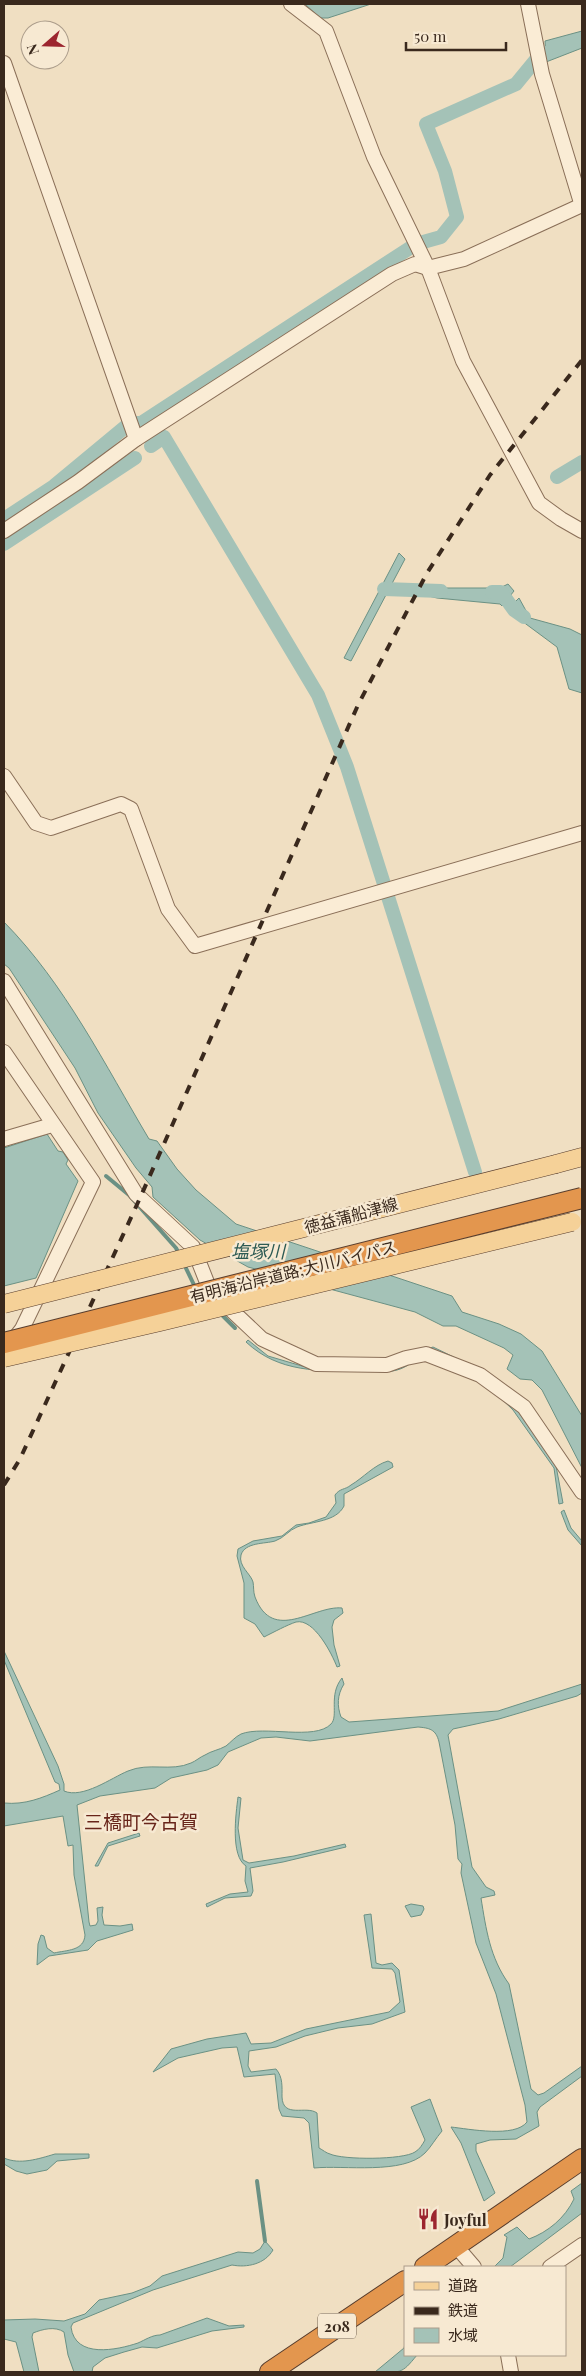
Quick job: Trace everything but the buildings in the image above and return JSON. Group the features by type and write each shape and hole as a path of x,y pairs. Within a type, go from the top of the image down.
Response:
{"highway":[{"name":"有明海沿岸道路;大川バイパス","path":"4,1343 582,1198"},
{"path":"426,2266 582,2159"},
{"name":"208","path":"270,2372 404,2282"}],"main road":[{"name":"徳益蒲船津線","path":"4,1304 582,1157"},
{"path":"4,1358 577,1221"}],"street":[{"path":"291,4 326,31 374,157 428,268 463,361 539,503 582,531"},
{"path":"4,530 78,482 136,440 392,274 415,264 428,268 464,259 582,206 542,74 528,4"},
{"path":"4,63 136,440"},
{"path":"4,776 36,823 51,828 121,804 131,809 168,909 195,946 582,833"},
{"path":"4,981 136,1194 193,1247 210,1290 262,1339 316,1364 387,1365 406,1358 426,1354 480,1375 524,1407 582,1492"},
{"path":"4,1052 52,1125 93,1182 22,1329 4,1351"},
{"path":"4,1140 52,1125"},
{"path":"551,2266 582,2244"},
{"path":"456,2246 473,2266"},
{"path":"508,2356 511,2372"}],"water":[{"path":"305,4 371,4 328,18 320,18"},
{"path":"582,31 582,48 546,62 545,41"},
{"path":"399,553 405,559 351,661 344,658"},
{"path":"508,584 514,591 502,606 500,604 437,598 420,594 423,588 500,588"},
{"path":"519,598 530,618 570,629 582,635 582,693 569,689 557,647 507,610"},
{"name":"塩塚川","path":"4,922 26,946 65,998 149,1139 157,1141 177,1169 196,1190 236,1224 452,1296 462,1312 499,1324 521,1334 542,1351 582,1416 582,1468 542,1390 532,1380 520,1379 507,1369 513,1355 504,1348 456,1326 443,1326 415,1312 248,1267 200,1240 153,1197 152,1187 136,1168 98,1113 75,1068 9,968 4,964"},
{"path":"47,1134 58,1151 63,1152 68,1160 66,1164 78,1181 36,1278 4,1286 4,1148"},
{"path":"248,1340 268,1356 302,1366 332,1369 379,1368 433,1347 466,1363 515,1407 556,1466 563,1503 559,1504 554,1468 513,1410 482,1380 422,1353 408,1365 393,1371 330,1371 300,1368 272,1360 246,1342"},
{"path":"388,1461 392,1463 393,1467 344,1494 344,1506 336,1515 297,1527 275,1541 251,1546 243,1551 241,1555 241,1563 253,1582 255,1597 263,1611 272,1618 283,1620 295,1619 331,1609 342,1608 343,1613 334,1620 332,1627 334,1645 340,1666 337,1667 327,1646 316,1631 303,1622 292,1623 264,1637 255,1624 244,1618 244,1583 237,1556 238,1549 253,1541 282,1536 296,1525 326,1517 336,1503 335,1495 337,1493 349,1487 378,1465"},
{"path":"564,1510 571,1528 582,1541 582,1546 568,1530 561,1512"},
{"path":"4,1651 58,1766 64,1784 64,1791 72,1793 97,1787 136,1768 183,1766 226,1746 241,1734 263,1731 302,1732 323,1729 331,1724 333,1720 334,1698 342,1678 344,1684 338,1700 339,1709 341,1717 349,1722 498,1711 582,1684 582,1693 577,1696 499,1719 453,1729 448,1735 472,1867 486,1887 494,1891 495,1895 481,1898 485,1921 493,1954 509,1984 531,2089 538,2095 544,2093 582,2066 582,2076 540,2107 537,2112 539,2126 516,2139 490,2140 476,2144 476,2151 495,2193 484,2201 461,2143 451,2127 480,2131 513,2130 527,2122 525,2105 496,1994 476,1943 461,1873 462,1864 458,1859 455,1825 436,1734 429,1729 418,1727 310,1741 276,1737 261,1738 228,1752 218,1765 207,1770 171,1778 155,1788 100,1796 77,1805 90,1926 96,1925 98,1921 97,1908 103,1907 104,1925 120,1926 132,1924 133,1930 97,1941 88,1950 49,1956 37,1965 38,1944 41,1935 44,1936 47,1948 54,1953 78,1947 82,1944 85,1935 74,1875 73,1845 68,1846 63,1816 4,1826 4,1803 26,1802 60,1790 4,1660"},
{"path":"238,1797 241,1798 238,1828 243,1860 249,1863 294,1856 345,1844 346,1847 250,1868 253,1891 251,1896 225,1898 207,1907 206,1904 230,1894 248,1892 245,1881 246,1866 241,1861 236,1844 235,1823"},
{"path":"139,1833 140,1836 108,1846 98,1866 95,1866 108,1843"},
{"path":"411,1904 423,1906 424,1909 421,1915 411,1917 405,1906"},
{"path":"371,1914 376,1963 382,1965 392,1963 399,1970 405,2012 372,2024 338,2028 305,2036 276,2047 249,2051 248,2066 251,2072 276,2069 281,2079 283,2104 291,2110 307,2110 317,2113 319,2148 337,2156 386,2158 408,2155 415,2152 425,2140 411,2107 430,2099 442,2131 425,2153 415,2160 388,2167 314,2168 309,2123 304,2118 282,2116 279,2109 275,2074 244,2077 237,2047 222,2048 178,2058 153,2072 171,2049 207,2039 246,2033 251,2044 271,2043 306,2029 389,2012 400,2002 395,1973 392,1969 372,1968 364,1915"},
{"path":"55,2154 89,2154 89,2158 57,2161 47,2170 27,2174 16,2171 4,2164 4,2158 23,2161"},
{"path":"582,2183 582,2213 511,2266 495,2266 503,2258 507,2237 504,2235 517,2227 529,2239 543,2232 566,2212 574,2199 571,2191"},
{"path":"265,2241 273,2250 270,2255 260,2262 244,2266 232,2265 153,2290 73,2323 71,2327 74,2337 80,2344 98,2350 129,2346 207,2318 229,2326 244,2325 244,2327 212,2331 157,2348 142,2347 124,2352 105,2358 93,2367 92,2372 74,2372 68,2355 64,2332 60,2330 49,2329 33,2333 32,2337 39,2372 24,2372 16,2342 4,2339 4,2320 35,2319 64,2321 85,2314 99,2300 132,2293 150,2286 162,2276 238,2252 253,2253 260,2249"},
{"path":"404,2348 404,2356 416,2356 400,2371 375,2372"}],"waterway":[{"path":"4,519 54,486 130,423 141,423 416,244 441,237 457,217 445,171 426,124 516,84 539,56 546,53"},
{"path":"151,446 164,437 318,695 347,767 475,1172"},
{"path":"4,544 135,458"},
{"path":"557,477 582,462"},
{"path":"384,589 441,591"},
{"path":"492,592 501,592 514,610 524,617"},
{"path":"106,1176 129,1195 176,1248 179,1254"},
{"path":"183,1262 195,1287"},
{"path":"219,1312 235,1328"},
{"path":"257,2181 265,2241"}],"railway":[{"path":"4,1485 20,1459 140,1198 358,705 427,573 490,475 582,360"}],"place":[{"name":"Joyful","path":"428,2219"}],"district":[{"name":"三橋町今古賀","path":"141,1821"}]}
